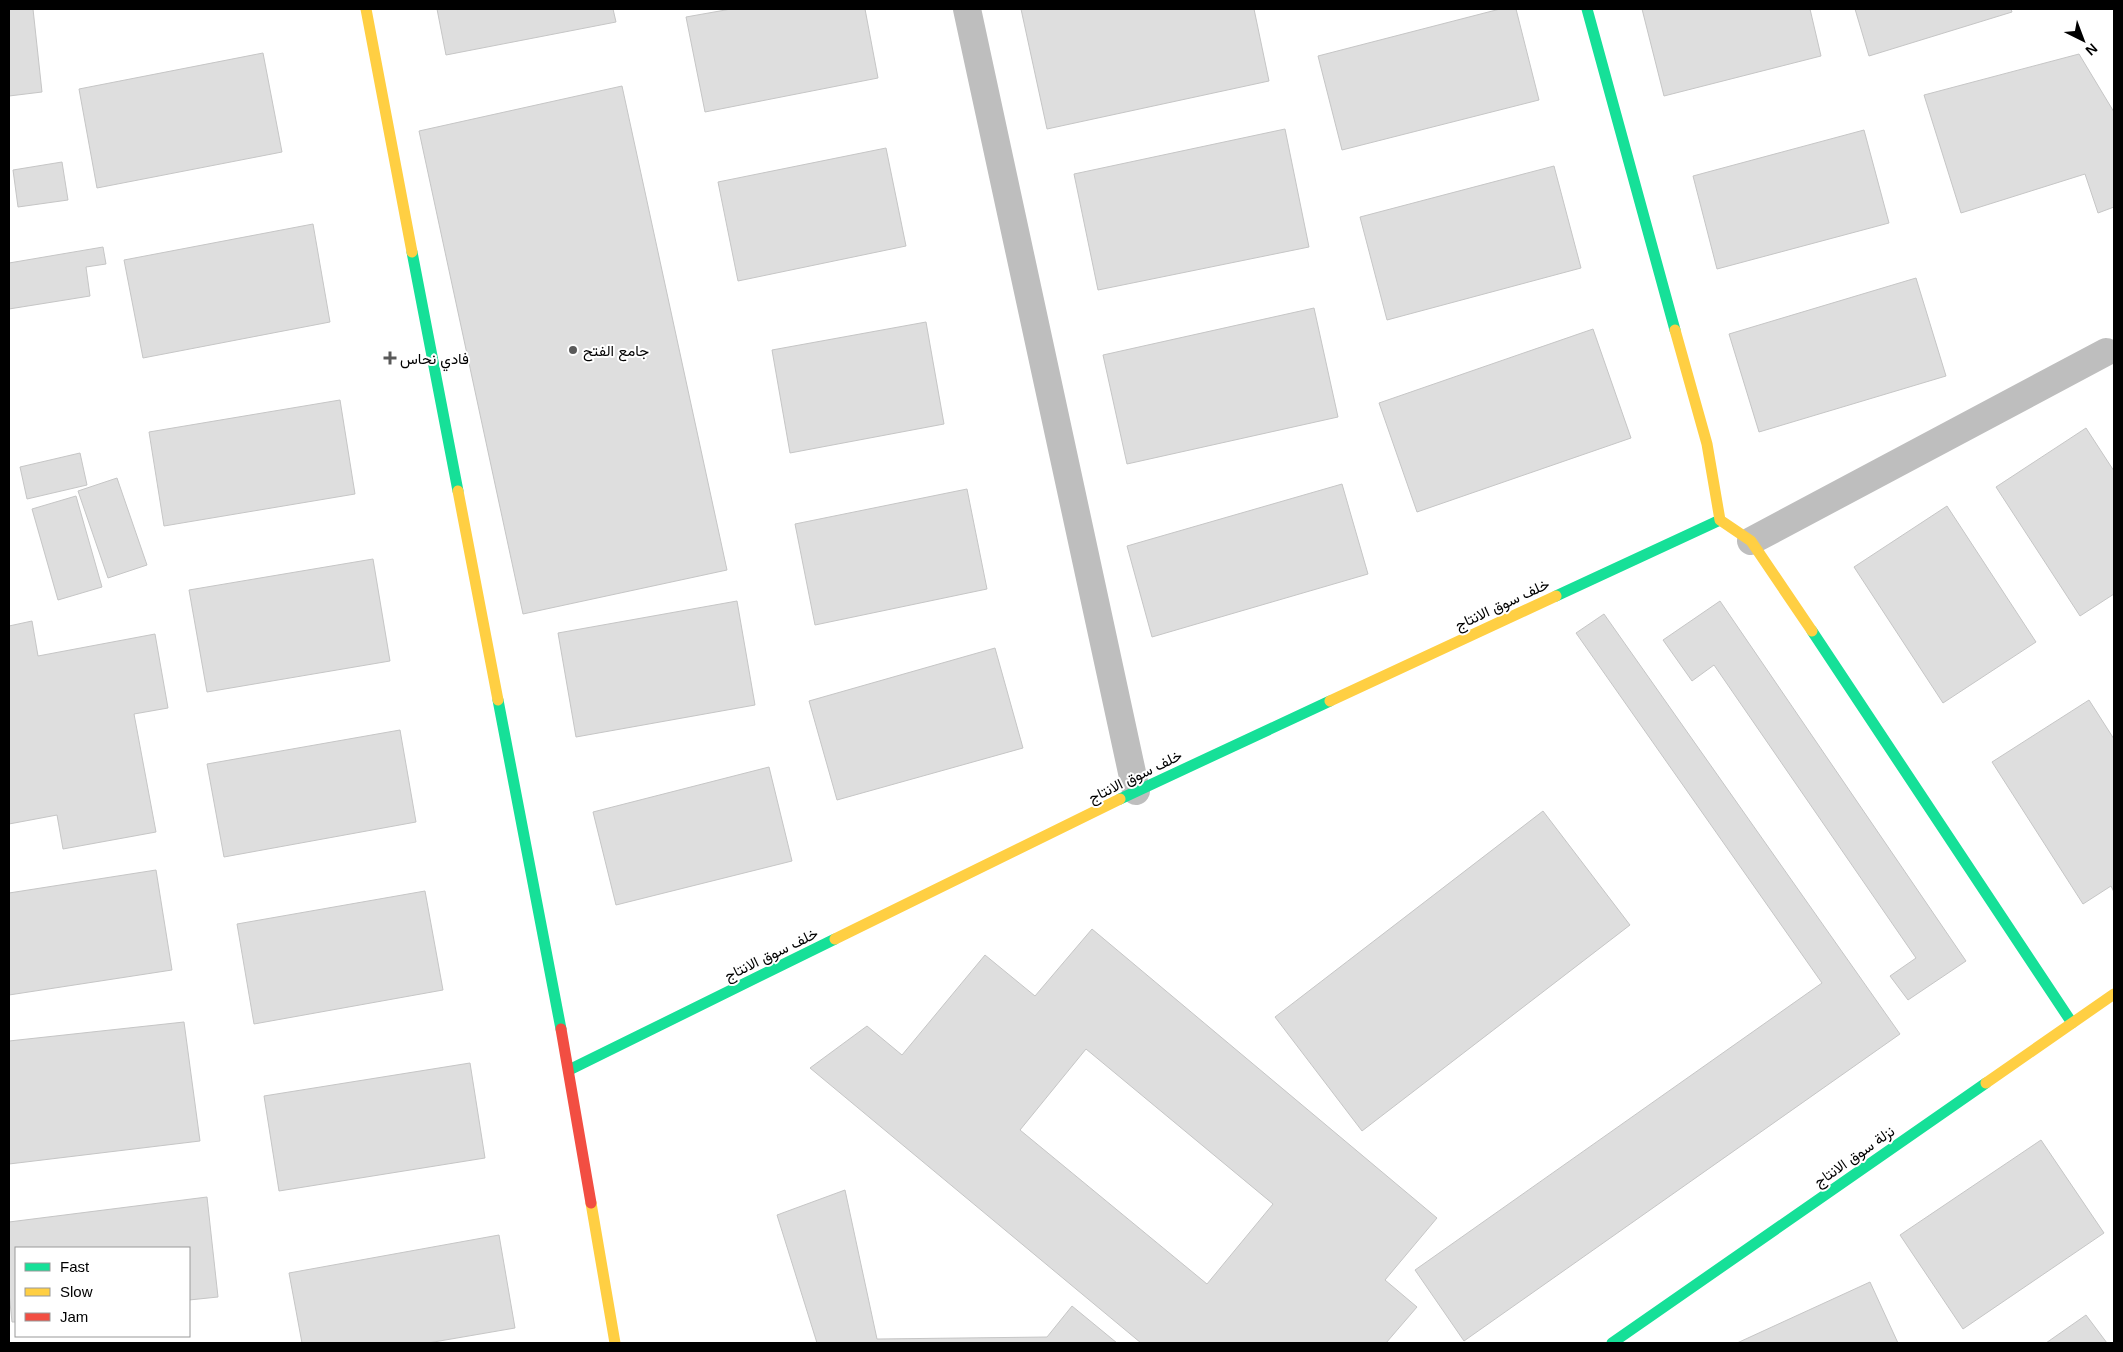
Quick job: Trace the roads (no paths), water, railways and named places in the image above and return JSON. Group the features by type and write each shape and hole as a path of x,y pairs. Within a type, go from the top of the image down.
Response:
{"street":[{"path":"366,9 569,1070 615,1343"},
{"path":"967,9 1136,791"},
{"path":"1587,9 1707,444 1720,520 1751,541 2072,1023"},
{"path":"1751,541 2106,352"},
{"name":"خلف سوق الانتاج","path":"569,1070 1136,791 1720,520"},
{"name":"نزلة سوق الانتاج","path":"1612,1343 2114,994"}],"place":[{"name":"جامع الفتح","path":"573,350"},
{"name":"فادي نحاس","path":"390,358"}]}
